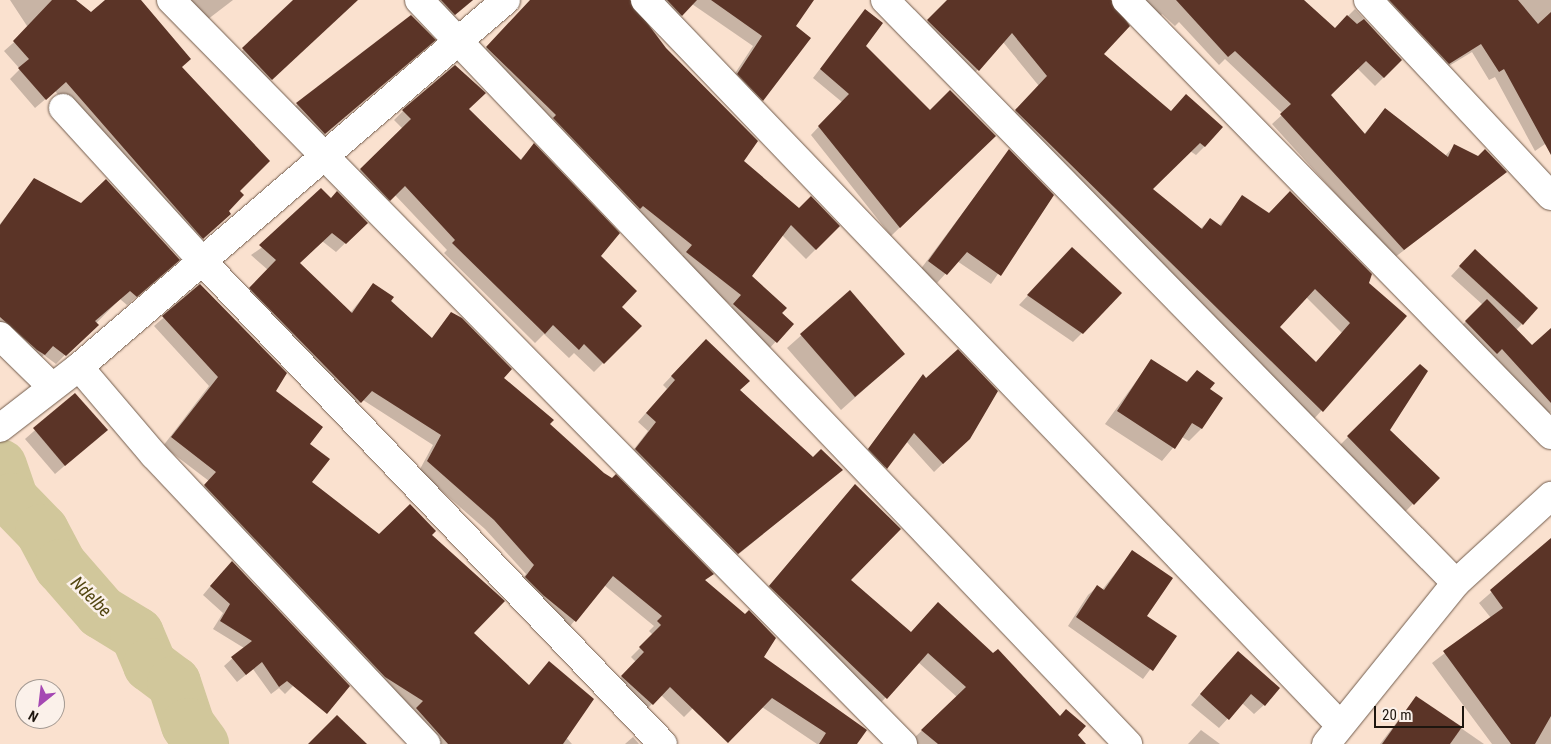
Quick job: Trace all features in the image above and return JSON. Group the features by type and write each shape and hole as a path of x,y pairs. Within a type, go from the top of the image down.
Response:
{"street":[{"path":"171,0 324,159 903,744"},
{"path":"419,0 1128,744"},
{"path":"0,428 79,367 324,159 506,0"},
{"path":"645,0 1333,734 1456,583 1551,496"},
{"path":"884,0 1456,583"},
{"path":"1126,0 1551,435"},
{"path":"1368,0 1551,196"},
{"path":"63,108 203,262 664,744"},
{"path":"0,336 52,387"},
{"path":"79,367 154,455 426,744"}],"building":[{"path":"52,0 76,0 91,12 105,0 141,0 191,59 182,67 270,161 240,191 244,195 229,211 231,214 203,239 66,82 46,100 18,68 29,59 13,41"},
{"path":"293,0 358,0 272,80 242,48"},
{"path":"441,0 473,0 455,15"},
{"path":"530,0 630,0 666,48 758,141 744,161 799,208 811,196 840,226 816,250 791,225 752,276 787,308 782,313 794,324 777,343 733,304 741,295 686,252 692,245 643,206 640,209 553,118 556,115 486,47"},
{"path":"667,0 697,0 682,16"},
{"path":"711,0 814,0 796,26 811,38 763,101 737,74 762,36"},
{"path":"947,0 1111,0 1130,26 1104,54 1171,111 1186,94 1223,127 1205,147 1200,143 1153,189 1202,229 1210,218 1221,226 1242,195 1269,213 1290,191 1372,274 1369,283 1407,316 1323,412 1015,110 1047,76 1012,33 979,71 927,20","holes":["1315,289 1350,323 1316,362 1280,327"]},
{"path":"1176,0 1304,0 1335,28 1347,15 1357,24 1364,19 1402,60 1384,78 1366,61 1331,95 1365,134 1385,108 1448,157 1454,144 1478,156 1485,149 1507,172 1404,250 1280,114 1291,104 1235,51 1228,57"},
{"path":"1389,0 1518,0 1538,24 1551,12 1551,155 1504,69 1499,72 1481,44 1449,64"},
{"path":"865,9 883,23 866,46 930,110 950,90 996,136 900,228 818,126 849,94 820,69"},
{"path":"411,15 436,40 325,134 296,103"},
{"path":"455,65 486,93 469,109 521,160 534,143 620,233 601,256 637,291 622,307 642,326 604,364 584,344 579,350 553,325 545,334 452,243 455,240 405,186 390,201 360,169 411,119 402,110"},
{"path":"1009,149 1054,195 1001,276 967,252 947,275 928,261"},
{"path":"34,178 81,203 106,179 180,260 137,297 130,291 95,321 99,325 66,356 53,346 45,355 0,317 0,225"},
{"path":"321,188 331,198 337,191 368,223 346,244 332,233 300,263 352,313 373,283 394,297 391,301 432,338 451,312 462,318 512,369 504,378 554,420 550,424 604,473 612,478 616,474 714,574 705,580 745,614 749,610 776,638 764,657 867,730 857,744 819,744 826,733 772,698 728,743 670,687 653,705 621,676 644,652 639,647 661,625 657,621 662,616 613,576 576,622 543,595 525,577 534,565 494,520 427,461 441,435 372,391 361,403 249,288 276,260 259,245"},
{"path":"1072,247 1122,293 1083,334 1027,295"},
{"path":"1475,249 1538,308 1523,325 1459,266"},
{"path":"200,284 287,373 276,391 323,427 310,444 330,459 312,482 379,534 410,504 436,531 432,535 505,601 474,633 529,685 549,661 594,699 563,744 448,744 416,708 423,701 385,677 204,485 216,472 171,437 218,377 162,316"},
{"path":"850,290 905,354 855,397 800,334"},
{"path":"1487,299 1532,345 1551,328 1551,403 1502,349 1497,354 1465,321"},
{"path":"706,339 750,381 740,390 813,457 821,449 843,470 738,554 635,449 656,422 646,413 675,380 671,376"},
{"path":"958,349 998,391 970,439 943,464 914,433 887,469 868,449 923,374 926,378"},
{"path":"1151,359 1187,382 1197,370 1215,383 1210,389 1223,398 1202,429 1192,423 1175,449 1117,411"},
{"path":"1420,364 1428,371 1390,430 1440,478 1414,505 1347,436"},
{"path":"75,393 108,430 65,466 33,428"},
{"path":"855,484 901,529 851,580 911,632 938,602 993,653 998,649 1060,716 1066,709 1086,726 1078,735 1086,744 938,744 921,730 966,687 928,653 887,699 769,586"},
{"path":"1551,538 1551,716 1535,744 1511,744 1443,651 1503,608 1490,590"},
{"path":"1132,550 1173,578 1147,616 1177,636 1153,671 1076,617 1097,585 1104,590"},
{"path":"232,561 350,686 327,714 287,681 279,687 262,662 246,675 231,657 252,641 220,621 230,604 210,586"},
{"path":"1238,651 1280,688 1265,706 1251,694 1229,720 1200,694"},
{"path":"1416,696 1462,727 1450,744 1382,744"},
{"path":"337,715 367,744 308,744"}],"waterway":[{"name":"Ndelbe","path":"0,466 12,500 42,531 61,566 101,612 137,634 150,665 174,683 188,725 202,744"}]}
